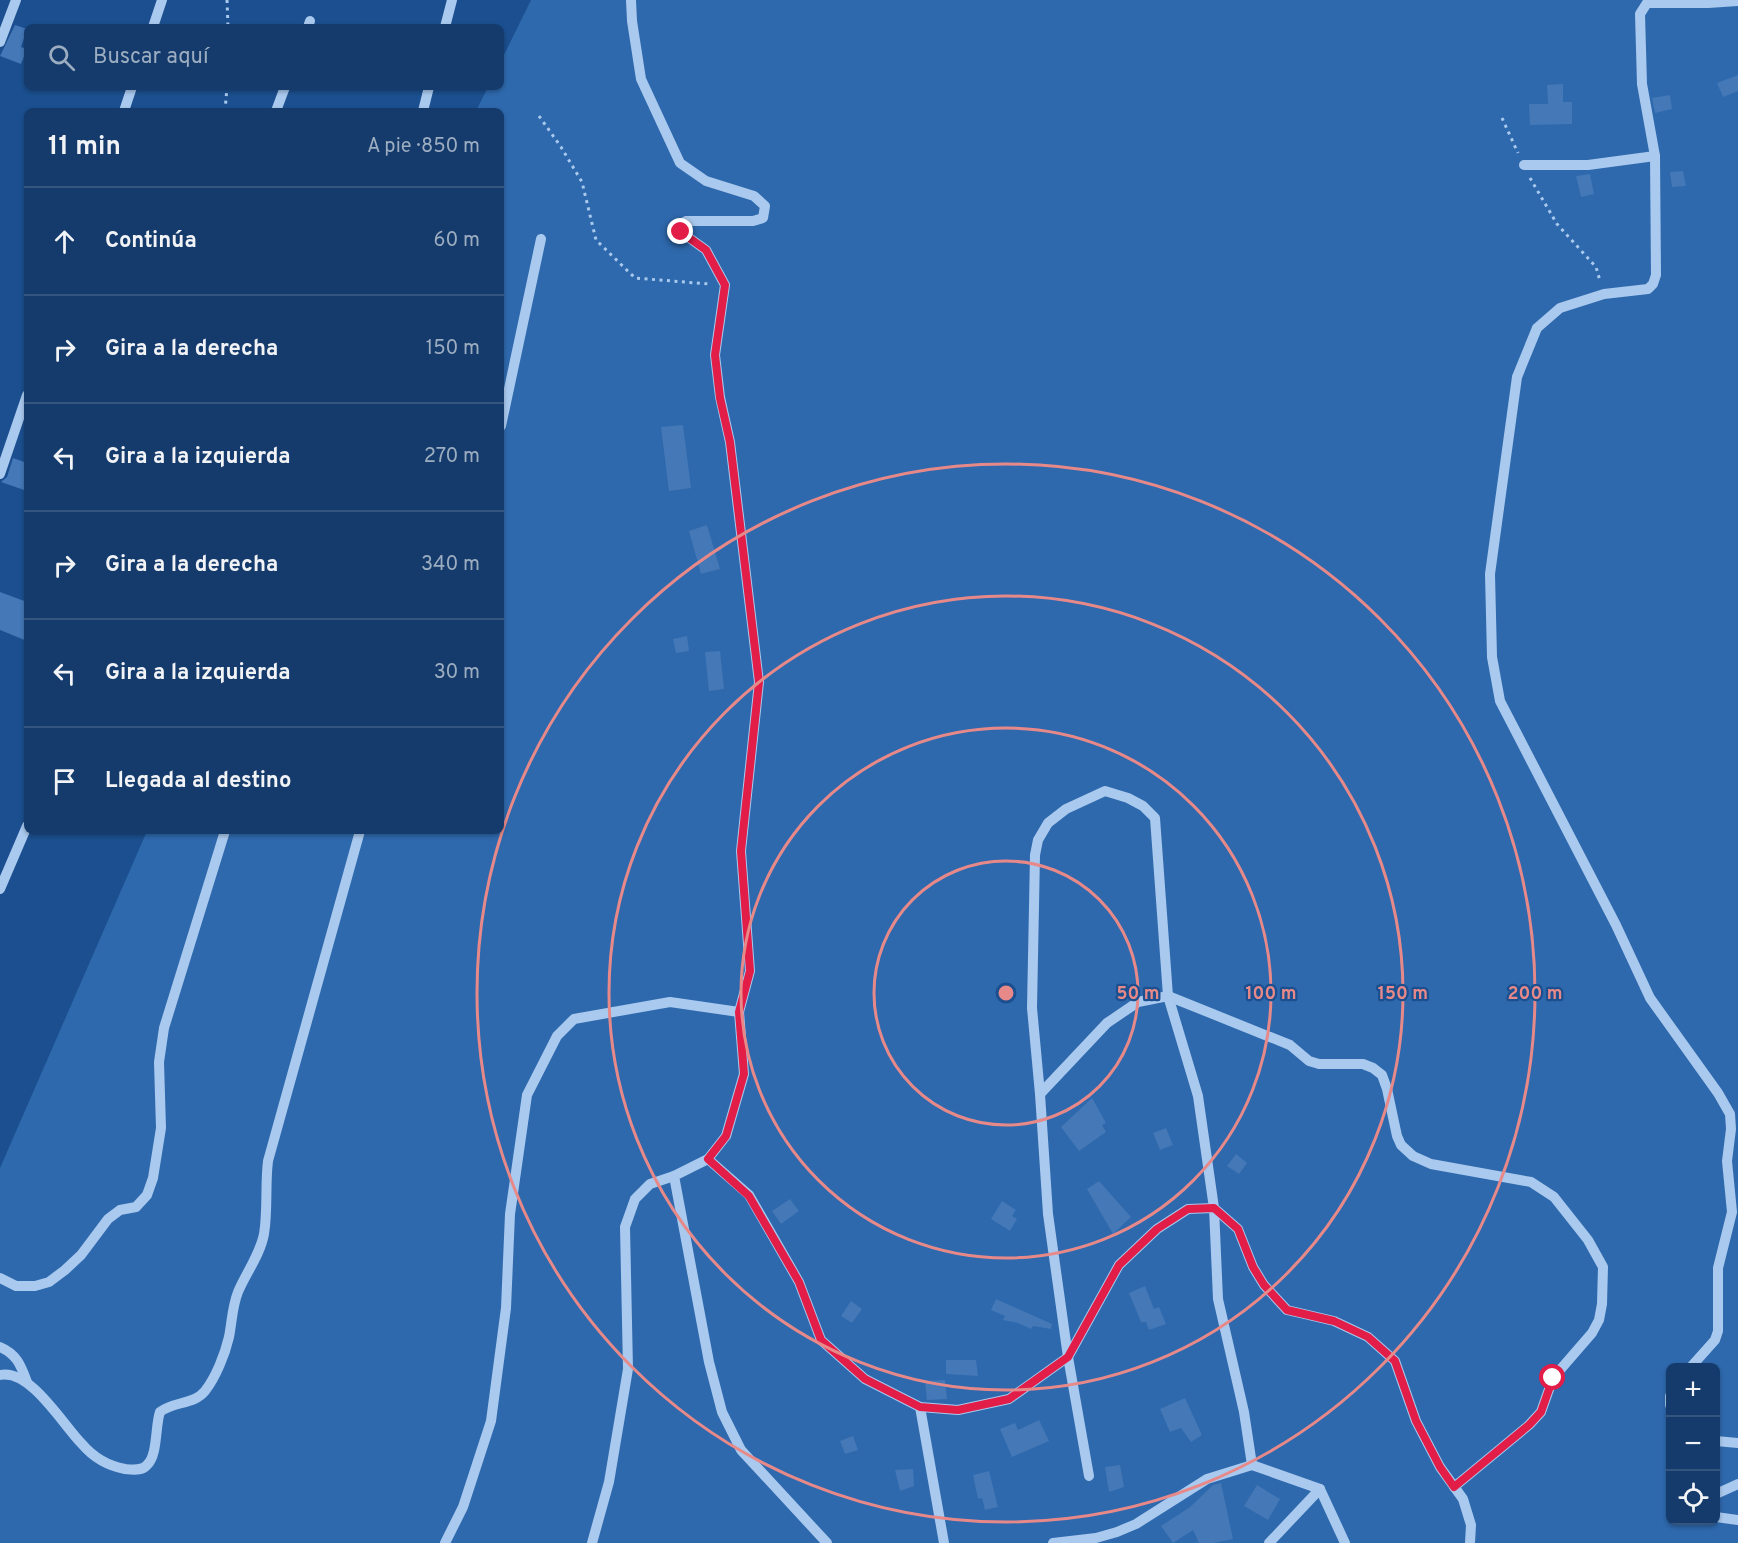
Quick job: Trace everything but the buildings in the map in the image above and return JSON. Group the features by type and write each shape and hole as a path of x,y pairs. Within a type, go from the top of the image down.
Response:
{"street":[{"path":"0,42 16,0"},
{"path":"154,24 162,0"},
{"path":"446,24 452,0"},
{"path":"592,1543 609,1482 628,1369 625,1227 635,1199 650,1184 674,1176 708,1159 726,1136 744,1074 739,1012 750,971 741,851 759,682 730,442 720,398 715,355 725,285 706,250 681,232 681,224 686,221 753,221 763,218 765,206 754,196 706,181 680,163 641,79 631,0"},
{"path":"1694,1363 1715,1340 1718,1331 1718,1268 1732,1212 1727,1161 1731,1129 1730,1114 1718,1093 1650,998 1616,925 1500,701 1492,657 1490,574 1517,377 1537,328 1560,308 1604,294 1648,289 1653,284 1656,275 1655,156 1642,84 1640,15 1647,2 1738,1"},
{"path":"125,108 131,90"},
{"path":"277,108 284,90"},
{"path":"424,108 428,90"},
{"path":"1524,165 1588,165 1655,156"},
{"path":"504,412 541,239"},
{"path":"0,474 24,404"},
{"path":"1089,1476 1068,1357 1048,1214 1032,1008 1035,855 1038,840 1048,823 1066,809 1104,791 1128,798 1143,806 1155,819 1168,996 1198,1096 1214,1208 1218,1299 1244,1412 1252,1465"},
{"path":"0,889 24,833"},
{"path":"0,1278 16,1286 35,1286 49,1282 81,1255 108,1219 120,1210 136,1207 147,1195 153,1178 160,1128 159,1062 164,1028 224,834"},
{"path":"0,1375 7,1373 27,1382 44,1398 83,1446 96,1457 113,1466 137,1470 147,1466 152,1458 160,1412 168,1406 194,1400 204,1392 213,1377 229,1338 237,1294 264,1236 268,1161 359,834"},
{"path":"1040,1094 1107,1023 1138,1002 1168,996 1290,1045 1309,1061 1320,1064 1362,1064 1373,1068 1382,1075 1401,1145 1413,1156 1431,1164 1531,1182 1554,1197 1588,1240 1603,1267 1599,1320 1592,1333 1553,1378 1541,1412 1529,1425 1454,1487"},
{"path":"445,1543 463,1507 491,1421 506,1308 510,1214 527,1095 557,1036 574,1019 670,1002 739,1012"},
{"path":"708,1159 749,1196 799,1282 821,1340 865,1379 920,1407 958,1410 1009,1399 1068,1357 1119,1265 1157,1229 1188,1209 1214,1208 1238,1229 1253,1267 1264,1285 1287,1310 1334,1321 1368,1337 1395,1361 1416,1421 1440,1467 1463,1499 1471,1525 1470,1543"},
{"path":"674,1176 709,1362 722,1412 741,1450 827,1543"},
{"path":"0,1347 10,1352 18,1360 27,1382"},
{"path":"920,1407 945,1543"},
{"path":"1720,1441 1738,1443"},
{"path":"1053,1543 1117,1533 1136,1524 1208,1479 1252,1465 1320,1489 1345,1543"},
{"path":"1720,1492 1738,1484"},
{"path":"1269,1543 1320,1489"},
{"path":"1720,1518 1738,1520"}],"path":[{"path":"227,0 228,24"},
{"path":"225,108 227,90"},
{"path":"539,116 582,182 596,240 635,278 725,285"},
{"path":"1502,118 1524,165 1557,224 1596,267 1604,294"}],"shaded area":[{"path":"531,0 1738,0 1738,1543 0,1543 0,1168 146,834 504,834 504,108 478,108 486,90 504,90 504,55"}],"route":[{"path":"681,232 706,250 725,285 715,355 720,398 730,442 759,682 741,851 750,971 739,1012 744,1074 726,1136 708,1159 749,1196 799,1282 821,1340 865,1379 920,1407 958,1410 1009,1399 1068,1357 1119,1265 1157,1229 1188,1209 1214,1208 1238,1229 1253,1267 1264,1285 1287,1310 1334,1321 1368,1337 1395,1361 1416,1421 1440,1467 1454,1487 1529,1425 1541,1412 1553,1378"}]}
